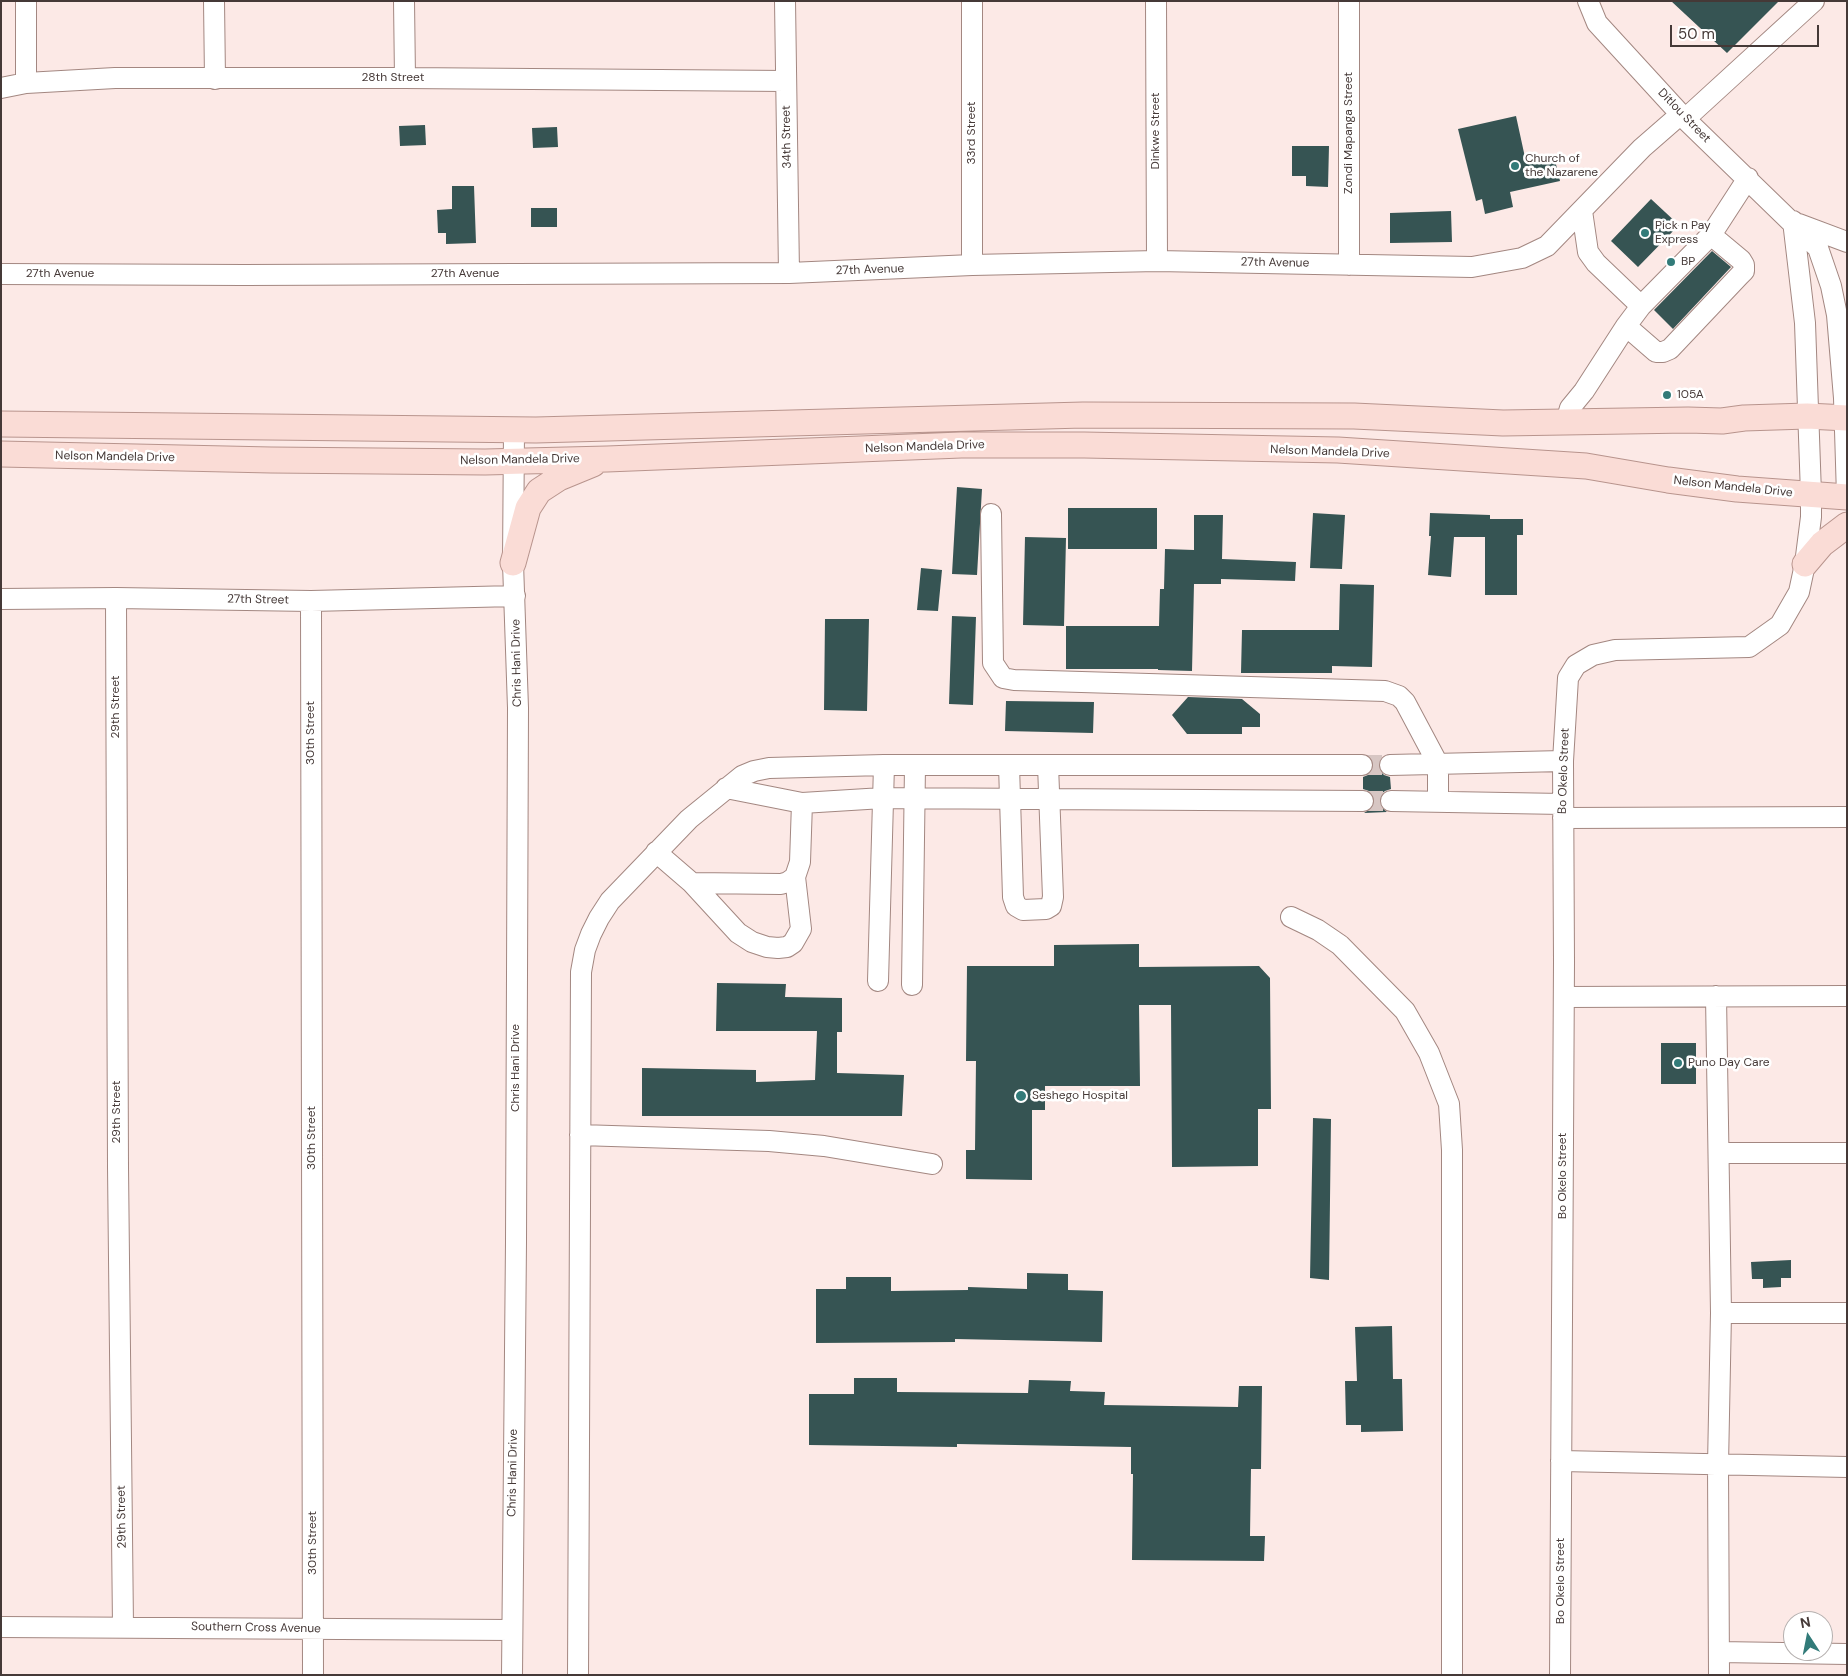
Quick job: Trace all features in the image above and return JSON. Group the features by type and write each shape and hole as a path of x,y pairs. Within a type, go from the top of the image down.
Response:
{"main road":[{"path":"1,424 514,430 652,428 1083,415 1354,416 1503,423 1722,421 1744,418 1807,416 1845,418"},
{"name":"Nelson Mandela Drive","path":"1,454 261,460 514,461 961,445 1084,445 1338,450 1586,466 1737,489 1847,496"},
{"path":"513,563 528,508 539,492 559,478 607,459"},
{"path":"1805,564 1822,544 1847,526"}],"street":[{"path":"26,1 26,83"},
{"path":"214,1 214,79"},
{"path":"404,1 405,78"},
{"name":"34th Street","path":"785,1 788,273"},
{"name":"33rd Street","path":"972,1 972,265"},
{"name":"Dinkwe Street","path":"1156,1 1157,261"},
{"name":"Zondi Mapanga Street","path":"1349,1 1349,265"},
{"name":"Ditlou Street","path":"1588,1 1597,23 1683,116 1793,221 1818,248 1836,306 1845,418 1847,496"},
{"name":"27th Avenue","path":"1,274 788,273 972,265 1157,261 1472,268 1522,258 1547,246 1642,148 1683,116 1814,1"},
{"name":"28th Street","path":"1,88 26,83 115,78 786,81"},
{"path":"1566,422 1570,408 1584,391 1626,326 1641,306 1711,235 1748,178"},
{"path":"1582,211 1588,252 1596,263 1641,306"},
{"path":"1805,564 1811,517 1811,494 1805,323 1793,221 1847,242"},
{"path":"1626,326 1656,352 1670,350 1744,271 1744,265 1741,260 1711,235"},
{"path":"1836,306 1847,287"},
{"name":"Chris Hani Drive","path":"512,1675 518,708 513,563 514,430"},
{"path":"991,514 993,663 1003,678 1385,691 1398,696 1405,702 1438,764 1438,802"},
{"name":"Bo Okelo Street","path":"1560,1675 1564,997 1562,761 1568,678 1576,665 1593,655 1615,650 1749,648 1780,625 1799,592 1805,564"},
{"name":"27th Street","path":"1,599 116,598 312,601 515,596"},
{"name":"29th Street","path":"116,598 118,1167 123,1626"},
{"name":"30th Street","path":"312,601 313,1675"},
{"path":"1390,765 1562,761"},
{"path":"1009,765 1013,897 1016,906 1023,910 1046,909 1051,906 1053,898 1048,765"},
{"path":"578,1675 581,972 585,950 598,918 610,901 695,814 726,788 742,776 769,768 1009,765 1362,765"},
{"path":"878,981 884,766"},
{"path":"912,985 915,766"},
{"path":"726,788 802,803 883,798 1363,801"},
{"path":"1391,801 1438,802 1563,811 1847,817"},
{"path":"656,852 692,883 738,933 752,942 767,947 787,947 793,943 801,929 795,877 800,862 802,803"},
{"path":"692,883 781,884 795,877"},
{"path":"1291,918 1318,930 1340,945 1405,1011 1429,1052 1448,1104 1452,1150 1452,1675"},
{"path":"1716,996 1722,1313 1718,1465 1719,1675"},
{"path":"1564,997 1847,996"},
{"path":"580,1135 770,1141 824,1146 932,1164"},
{"path":"1720,1153 1847,1153"},
{"path":"1722,1313 1847,1313"},
{"path":"1561,1461 1847,1467"},
{"name":"Southern Cross Avenue","path":"1,1627 123,1626 512,1630"},
{"path":"1719,1652 1847,1654"}],"building":[{"path":"1671,1 1779,1 1727,53"},
{"name":"Church of the Nazarene","path":"1516,116 1526,162 1554,156 1560,181 1510,192 1513,207 1485,214 1482,199 1476,201 1458,129"},
{"path":"425,125 426,145 400,146 399,126"},
{"path":"557,127 558,147 533,148 532,128"},
{"path":"1292,146 1329,146 1328,187 1306,186 1306,176 1292,176"},
{"path":"452,186 474,186 476,243 446,244 446,233 438,233 437,210 452,209"},
{"name":"Pick n Pay Express","path":"1651,199 1679,225 1638,267 1611,241"},
{"path":"531,208 557,208 557,227 531,227"},
{"path":"1451,211 1452,242 1390,243 1390,213"},
{"path":"1712,251 1731,267 1673,329 1654,310"},
{"path":"957,487 982,489 977,575 952,574"},
{"path":"1068,508 1157,508 1157,549 1068,549"},
{"path":"1313,513 1345,515 1342,569 1310,568"},
{"path":"1430,513 1490,515 1490,519 1523,519 1523,535 1517,535 1517,595 1485,595 1485,537 1454,537 1451,577 1428,575 1431,536 1429,536"},
{"path":"1194,515 1223,515 1222,559 1296,562 1295,581 1221,579 1221,584 1194,584 1192,671 1066,669 1066,626 1159,626 1160,589 1164,589 1165,549 1194,550"},
{"path":"1025,537 1066,538 1064,626 1023,625"},
{"path":"921,568 942,570 938,611 917,610"},
{"path":"1340,584 1374,585 1372,667 1332,666 1332,673 1241,673 1242,630 1339,630"},
{"path":"952,616 976,617 973,705 949,704"},
{"path":"825,619 869,619 867,711 824,710"},
{"path":"1188,697 1242,699 1260,714 1260,727 1242,727 1242,734 1187,734 1172,715"},
{"path":"1006,701 1094,702 1093,733 1005,731"},
{"path":"1380,758 1378,765 1380,771 1390,777 1391,789 1381,794 1379,800 1381,807 1387,812 1364,813 1373,807 1375,801 1369,791 1363,789 1363,777 1372,770 1374,765 1372,759"},
{"path":"1139,944 1139,967 1259,966 1270,978 1271,1109 1258,1109 1258,1166 1172,1167 1171,1005 1139,1005 1140,1086 1045,1086 1045,1110 1032,1110 1032,1180 966,1179 966,1150 975,1150 976,1061 966,1061 967,966 1054,966 1054,945"},
{"path":"717,983 786,984 785,997 842,998 842,1032 837,1032 837,1073 904,1075 902,1116 642,1116 642,1068 756,1070 756,1082 815,1080 817,1031 716,1031"},
{"name":"Puno Day Care","path":"1661,1043 1696,1043 1696,1084 1661,1084"},
{"path":"1313,1118 1331,1119 1329,1280 1310,1278"},
{"path":"1791,1260 1791,1278 1781,1278 1781,1287 1763,1288 1763,1279 1752,1279 1751,1262"},
{"path":"1027,1273 1068,1274 1068,1290 1103,1291 1102,1342 955,1339 955,1342 816,1343 816,1289 846,1289 846,1277 891,1277 891,1291 968,1290 968,1287 1027,1289"},
{"path":"1392,1326 1393,1379 1402,1379 1403,1431 1361,1432 1361,1425 1346,1425 1345,1381 1357,1381 1355,1327"},
{"path":"854,1378 897,1378 897,1392 1028,1393 1029,1380 1071,1381 1070,1391 1105,1392 1104,1405 1238,1407 1239,1386 1262,1386 1261,1469 1251,1469 1250,1536 1265,1536 1264,1561 1132,1560 1133,1474 1131,1474 1131,1447 957,1444 957,1447 809,1445 809,1394 854,1394"}],"tunnel":[{"path":"1362,765 1390,765"},
{"path":"1363,801 1391,801"}],"place":[{"name":"Church of the Nazarene","path":"1515,166"},
{"name":"Pick n Pay Express","path":"1645,233"},
{"name":"BP","path":"1671,262"},
{"name":"105A","path":"1667,395"},
{"name":"Puno Day Care","path":"1678,1063"},
{"name":"Seshego Hospital","path":"1021,1096"}]}
